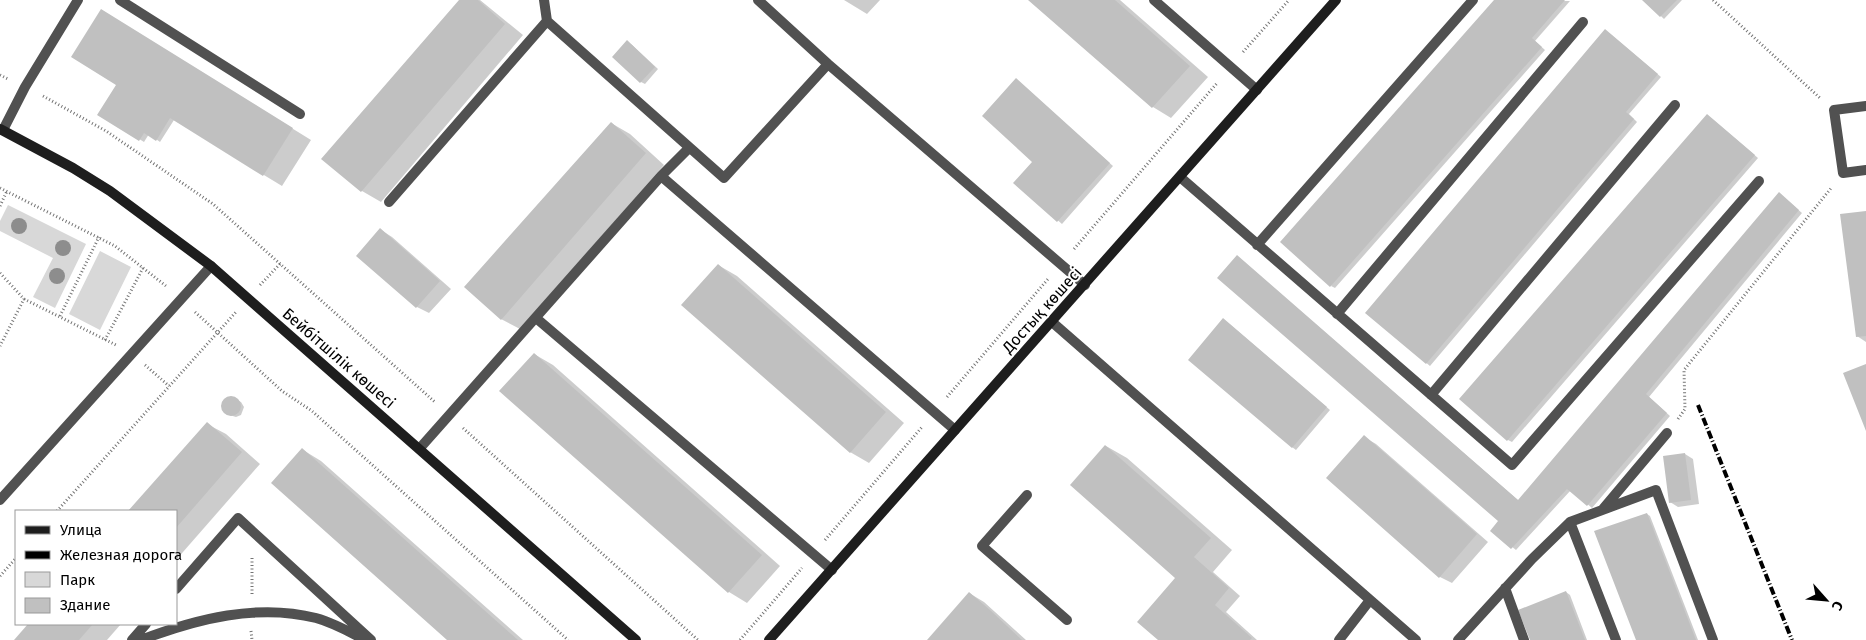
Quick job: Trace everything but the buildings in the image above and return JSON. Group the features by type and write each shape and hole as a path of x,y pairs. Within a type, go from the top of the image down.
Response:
{"street":[{"path":"2,130 78,0"},
{"path":"120,0 300,114"},
{"path":"544,0 547,21 724,178 828,64"},
{"path":"758,0 828,64 1084,285"},
{"path":"1154,0 1232,66 1257,90"},
{"name":"Достық көшесі","path":"769,640 1336,0"},
{"path":"1257,245 1473,0"},
{"path":"389,202 547,21"},
{"path":"1337,314 1583,22"},
{"path":"1431,395 1675,105"},
{"path":"1866,106 1834,110 1843,173 1866,170"},
{"name":"Бейбітшілік көшесі","path":"2,130 73,168 110,191 211,266 636,640"},
{"path":"420,448 688,148"},
{"path":"661,176 955,430"},
{"path":"1180,177 1512,465 1759,181"},
{"path":"0,500 211,266"},
{"path":"536,318 832,570"},
{"path":"1052,322 1416,640"},
{"path":"1602,510 1667,433"},
{"path":"1458,640 1570,522 1656,490 1713,640"},
{"path":"1027,495 982,546 1067,620"},
{"path":"178,587 238,518 371,640"},
{"path":"1570,522 1616,640"},
{"path":"1506,588 1524,640"},
{"path":"1339,640 1370,600"},
{"path":"141,640 170,629 218,617 252,613 282,613 317,618 343,628 365,640"},
{"path":"132,640 145,625"}],"path":[{"path":"740,640 1289,0"},
{"path":"1713,0 1834,110"},
{"path":"0,75 26,87 106,131 214,204 698,640"},
{"path":"0,188 114,246 143,268 282,391 312,411 568,640"},
{"path":"0,206 7,191"},
{"path":"1667,433 1685,409 1684,370 1818,205"},
{"path":"60,316 99,238"},
{"path":"59,510 280,264"},
{"path":"106,340 143,268"},
{"path":"0,273 24,299 115,344"},
{"path":"0,346 24,299"},
{"path":"252,530 252,640"},
{"path":"0,576 15,559"}],"green space":[{"path":"8,205 86,244 55,308 33,297 53,258 0,231 0,221"},
{"path":"100,251 131,267 100,330 69,314"}],"railway":[{"path":"1698,405 1792,640"}]}
